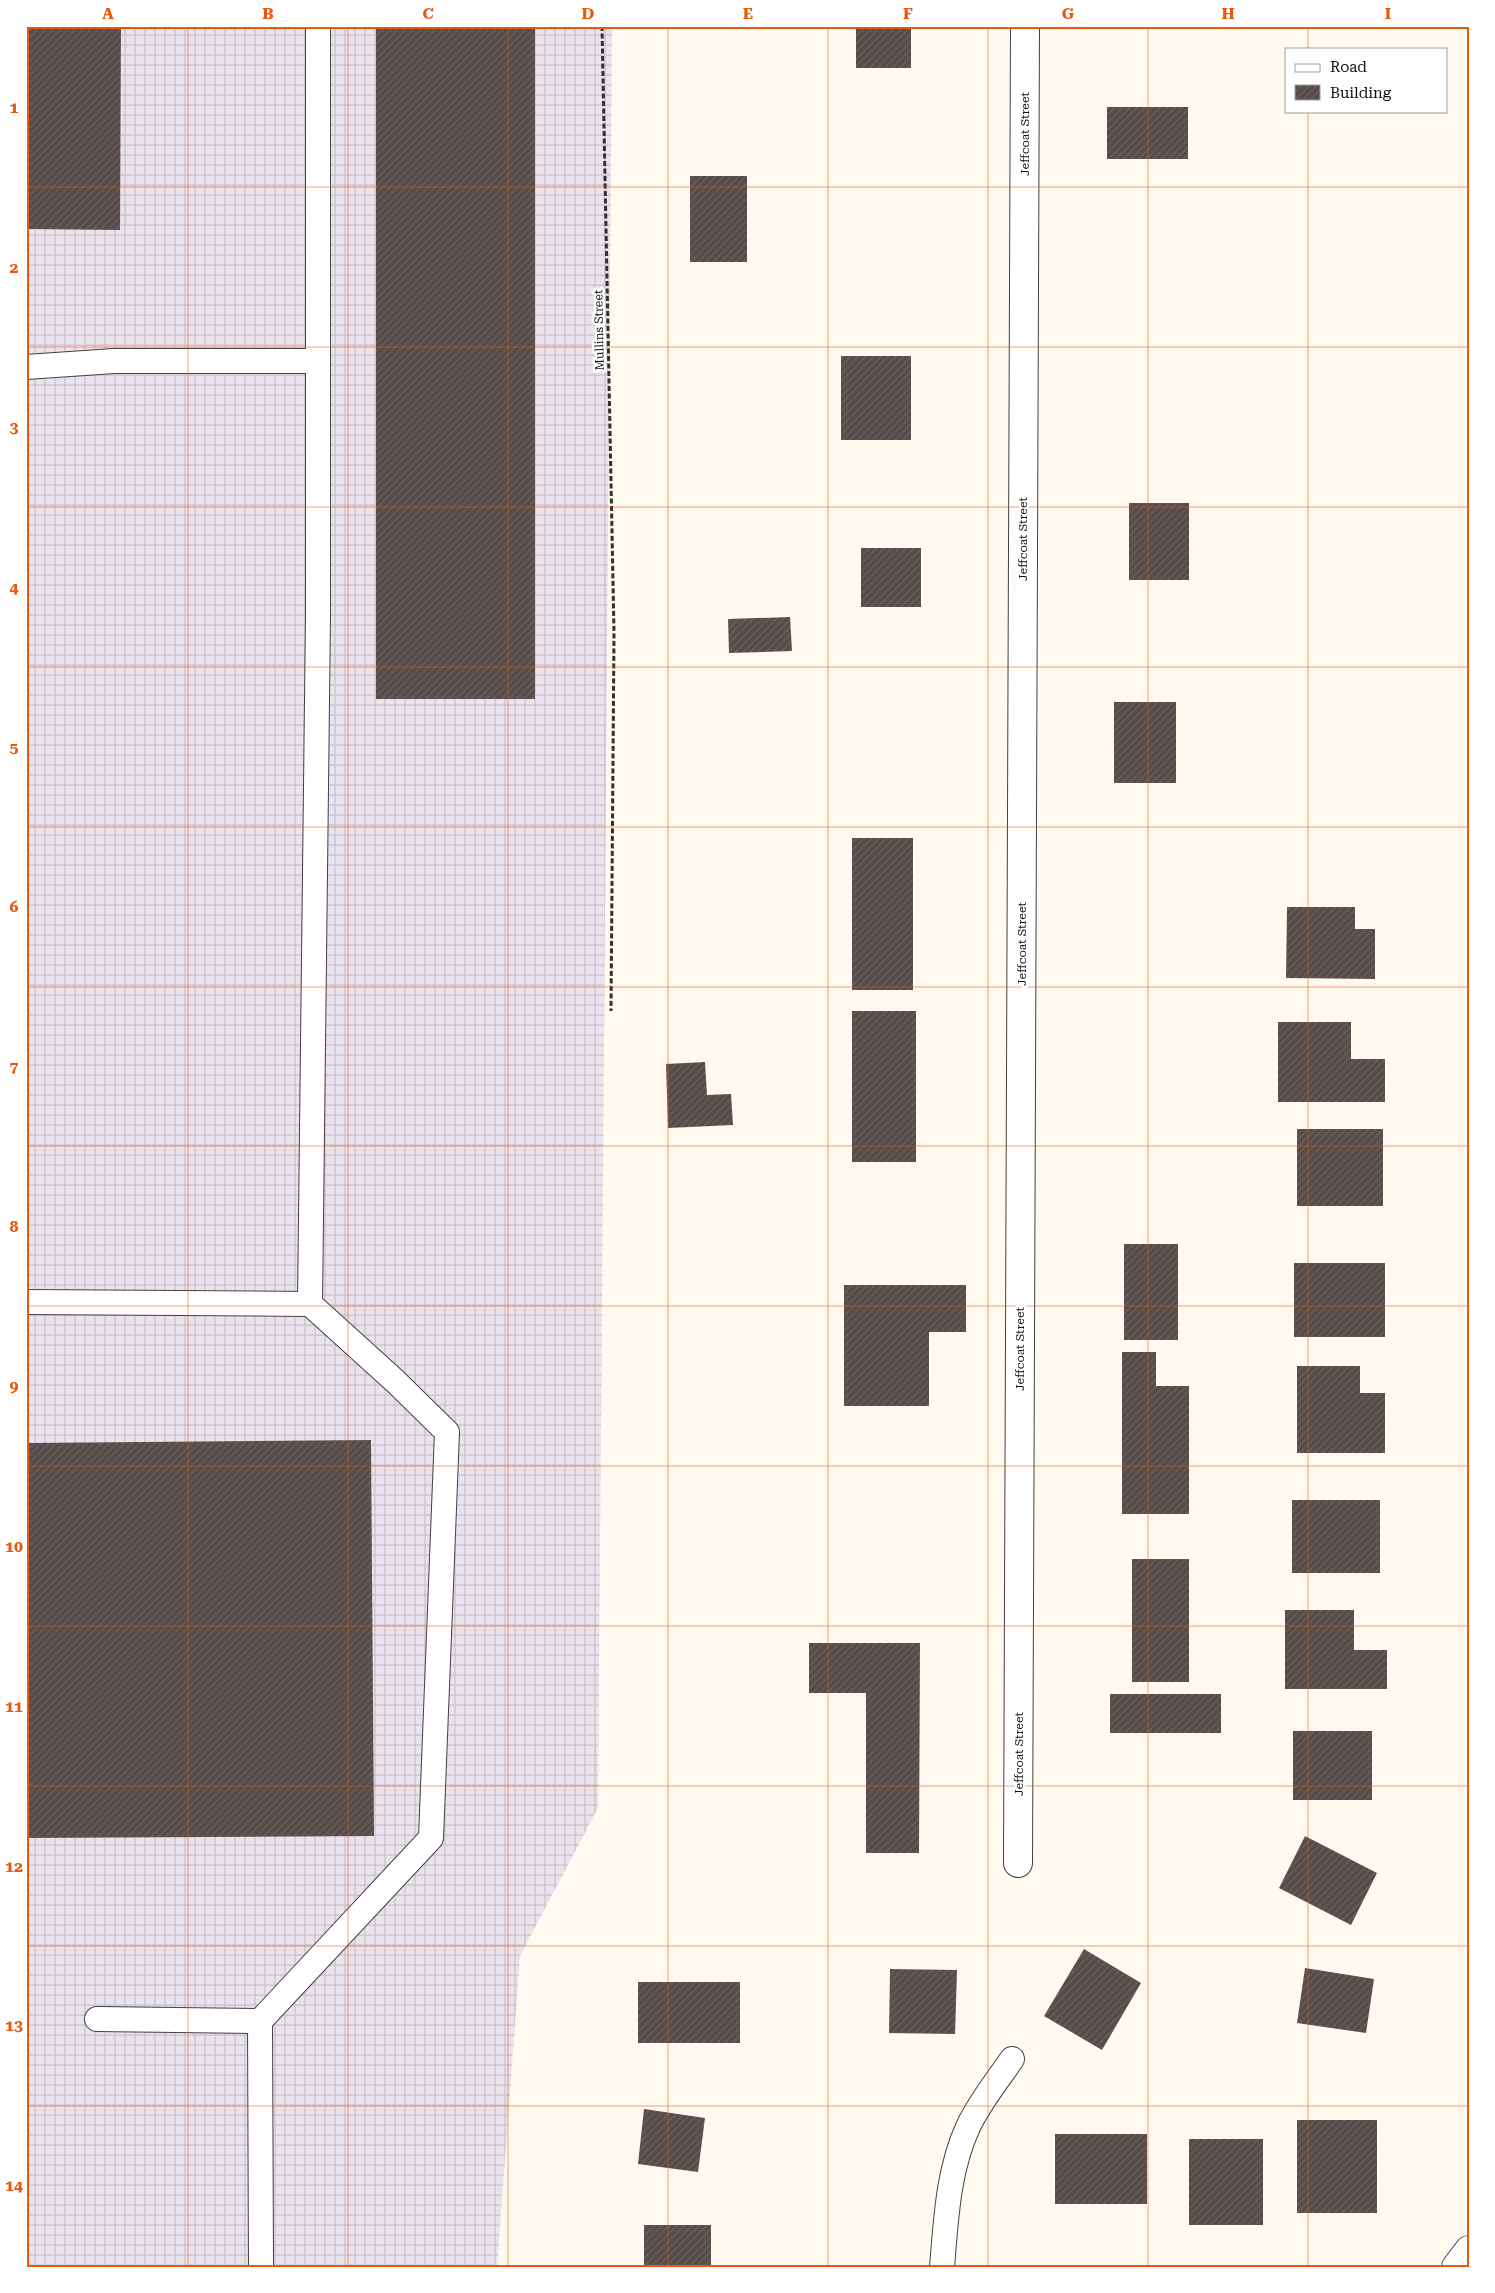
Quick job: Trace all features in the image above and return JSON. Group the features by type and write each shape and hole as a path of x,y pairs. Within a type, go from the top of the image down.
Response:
{"street":[{"name":"Jeffcoat Street","path":"1018,1862 1025,26"},
{"path":"1456,2267 1469,2250"}],"lane":[{"path":"310,1304 318,614 318,26"},
{"path":"26,367 114,361 318,361"},
{"path":"26,1302 310,1304 395,1381 447,1432 431,1838 260,2021 261,2267"},
{"path":"97,2019 260,2021"},
{"path":"942,2267 949,2200 958,2156 968,2127 1012,2059"}],"path":[{"name":"Mullins Street","path":"602,26 614,633 611,1011"}],"shaded area":[{"path":"26,26 612,26 598,1808 520,1956 497,2267 26,2267"}],"building":[{"path":"26,26 121,26 120,230 26,229"},
{"path":"376,26 535,26 535,699 376,699"},
{"path":"856,26 911,26 911,68 856,68"},
{"path":"1107,107 1188,107 1188,159 1107,159"},
{"path":"690,176 747,176 747,262 690,262"},
{"path":"841,356 911,356 911,440 841,440"},
{"path":"1129,503 1189,503 1189,580 1129,580"},
{"path":"861,548 921,548 921,607 861,607"},
{"path":"790,617 792,651 729,653 728,619"},
{"path":"1114,702 1176,702 1176,783 1114,783"},
{"path":"852,838 913,838 913,990 852,990"},
{"path":"1287,907 1355,907 1355,929 1375,929 1375,979 1286,978"},
{"path":"852,1011 916,1011 916,1162 852,1162"},
{"path":"1278,1022 1351,1022 1351,1059 1385,1059 1385,1102 1278,1102"},
{"path":"705,1062 707,1095 731,1094 733,1125 668,1128 666,1064"},
{"path":"1297,1129 1383,1129 1383,1206 1297,1206"},
{"path":"1124,1244 1178,1244 1178,1340 1124,1340"},
{"path":"1294,1263 1385,1263 1385,1337 1294,1337"},
{"path":"844,1285 966,1285 966,1332 929,1332 929,1406 844,1406"},
{"path":"1122,1352 1156,1352 1156,1386 1189,1386 1189,1514 1122,1514"},
{"path":"1297,1366 1360,1366 1360,1393 1385,1393 1385,1453 1297,1453"},
{"path":"371,1440 374,1836 26,1838 26,1443"},
{"path":"1292,1500 1380,1500 1380,1573 1292,1573"},
{"path":"1132,1559 1189,1559 1189,1682 1132,1682"},
{"path":"1285,1610 1354,1610 1354,1650 1387,1650 1387,1689 1285,1689"},
{"path":"809,1643 920,1643 919,1853 866,1853 866,1693 809,1693"},
{"path":"1110,1694 1221,1694 1221,1733 1110,1733"},
{"path":"1293,1731 1372,1731 1372,1800 1293,1800"},
{"path":"1305,1836 1377,1873 1351,1925 1279,1888"},
{"path":"1084,1949 1141,1983 1102,2050 1044,2016"},
{"path":"1305,1968 1374,1979 1366,2033 1297,2023"},
{"path":"890,1969 957,1970 955,2034 889,2033"},
{"path":"638,1982 740,1982 740,2043 638,2043"},
{"path":"644,2109 705,2118 698,2172 638,2164"},
{"path":"1297,2120 1377,2120 1377,2213 1297,2213"},
{"path":"1055,2134 1147,2134 1147,2204 1055,2204"},
{"path":"1189,2139 1263,2139 1263,2225 1189,2225"},
{"path":"644,2225 711,2225 711,2267 644,2267"}]}
